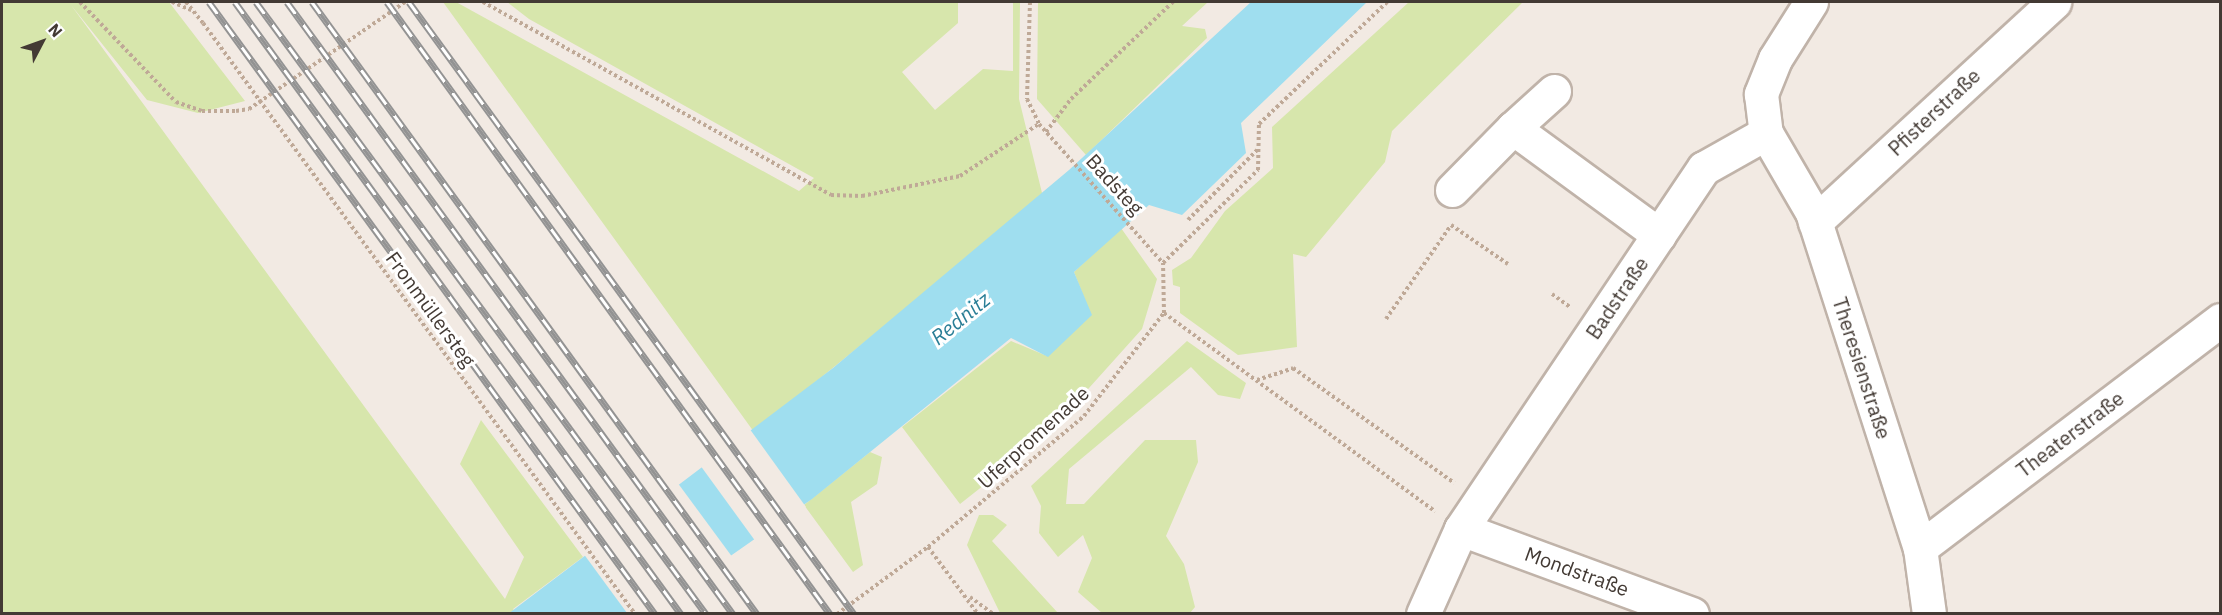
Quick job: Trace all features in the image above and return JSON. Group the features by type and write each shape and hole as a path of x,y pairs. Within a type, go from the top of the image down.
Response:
{"street":[{"path":"1766,133 1761,94 1775,59 1811,2"},
{"name":"Pfisterstraße","path":"1815,222 2054,2"},
{"path":"1452,190 1513,128 1554,92"},
{"path":"1513,128 1659,235"},
{"name":"Theresienstraße","path":"1766,133 1802,187 1815,222 1920,548 1929,614"},
{"name":"Badstraße","path":"1423,614 1461,529 1704,168 1766,133"},
{"name":"Theaterstraße","path":"1920,548 2220,320"},
{"name":"Mondstraße","path":"1461,529 1692,614"}],"path":[{"path":"80,2 176,102 202,111 236,111 249,109 405,2"},
{"path":"172,2 193,10"},
{"name":"Fronmüllersteg","path":"186,2 635,614"},
{"path":"483,2 831,195 862,196 960,176 1039,123"},
{"name":"Badsteg","path":"1030,2 1027,99 1039,123 1163,263"},
{"path":"1046,132 1071,99 1173,2"},
{"path":"1387,2 1259,124 1257,170 1163,263 1164,313 1461,529"},
{"path":"1188,220 1259,149"},
{"path":"1386,319 1450,225 1508,264"},
{"name":"Uferpromenade","path":"837,614 928,547 1084,416 1164,313"},
{"path":"1257,380 1293,368 1480,501"},
{"path":"928,547 969,596 993,614"},
{"path":"969,596 978,614"}],"green space":[{"path":"2,2 169,2 245,101 198,113 147,100 71,5 505,599 524,557 460,464 481,420 583,557 513,609 516,613 2,613"},
{"path":"443,2 456,2 799,191 814,178 529,19 507,2 958,2 958,23 902,72 935,110 983,69 1013,71 1013,2 1020,2 1019,99 1043,197 754,432"},
{"path":"1038,2 1208,2 1182,26 1205,29 1207,38 1086,155 1037,99"},
{"path":"1409,2 1523,2 1392,131 1385,162 1306,257 1293,254 1297,347 1238,355 1180,313 1180,287 1173,285 1172,270 1191,258 1225,211 1273,168 1272,127"},
{"path":"1121,228 1157,279 1142,329 1045,437 960,504 902,427 1011,341 1047,356 1091,315 1074,272"},
{"path":"1187,341 1246,383 1240,399 1218,395 1191,367 1069,469 1066,504 1084,504 1145,440 1196,440 1198,462 1166,536 1184,564 1195,607 1190,613 1102,613 1078,592 1092,558 1083,535 1058,557 1039,533 1041,506 1031,486"},
{"path":"870,452 882,457 877,484 851,502 863,565 853,572 804,505"},
{"path":"979,515 993,515 1007,525 992,541 1058,613 1000,613 967,545"}],"water":[{"name":"Rednitz","path":"1251,2 1367,2 1241,123 1246,153 1182,215 1149,205 1074,272 1092,315 1048,357 1011,338 812,499 649,613 508,614 833,368 1069,170"}],"pier":[{"path":"749,428 806,507 756,542 700,465"},
{"path":"677,482 733,558 654,614 627,613 583,553"}],"railway":[{"path":"209,2 655,614"},
{"path":"235,2 681,614"},
{"path":"256,2 706,614"},
{"path":"287,2 733,614"},
{"path":"312,2 757,614"},
{"path":"387,2 830,614"},
{"path":"409,2 854,614"}]}
